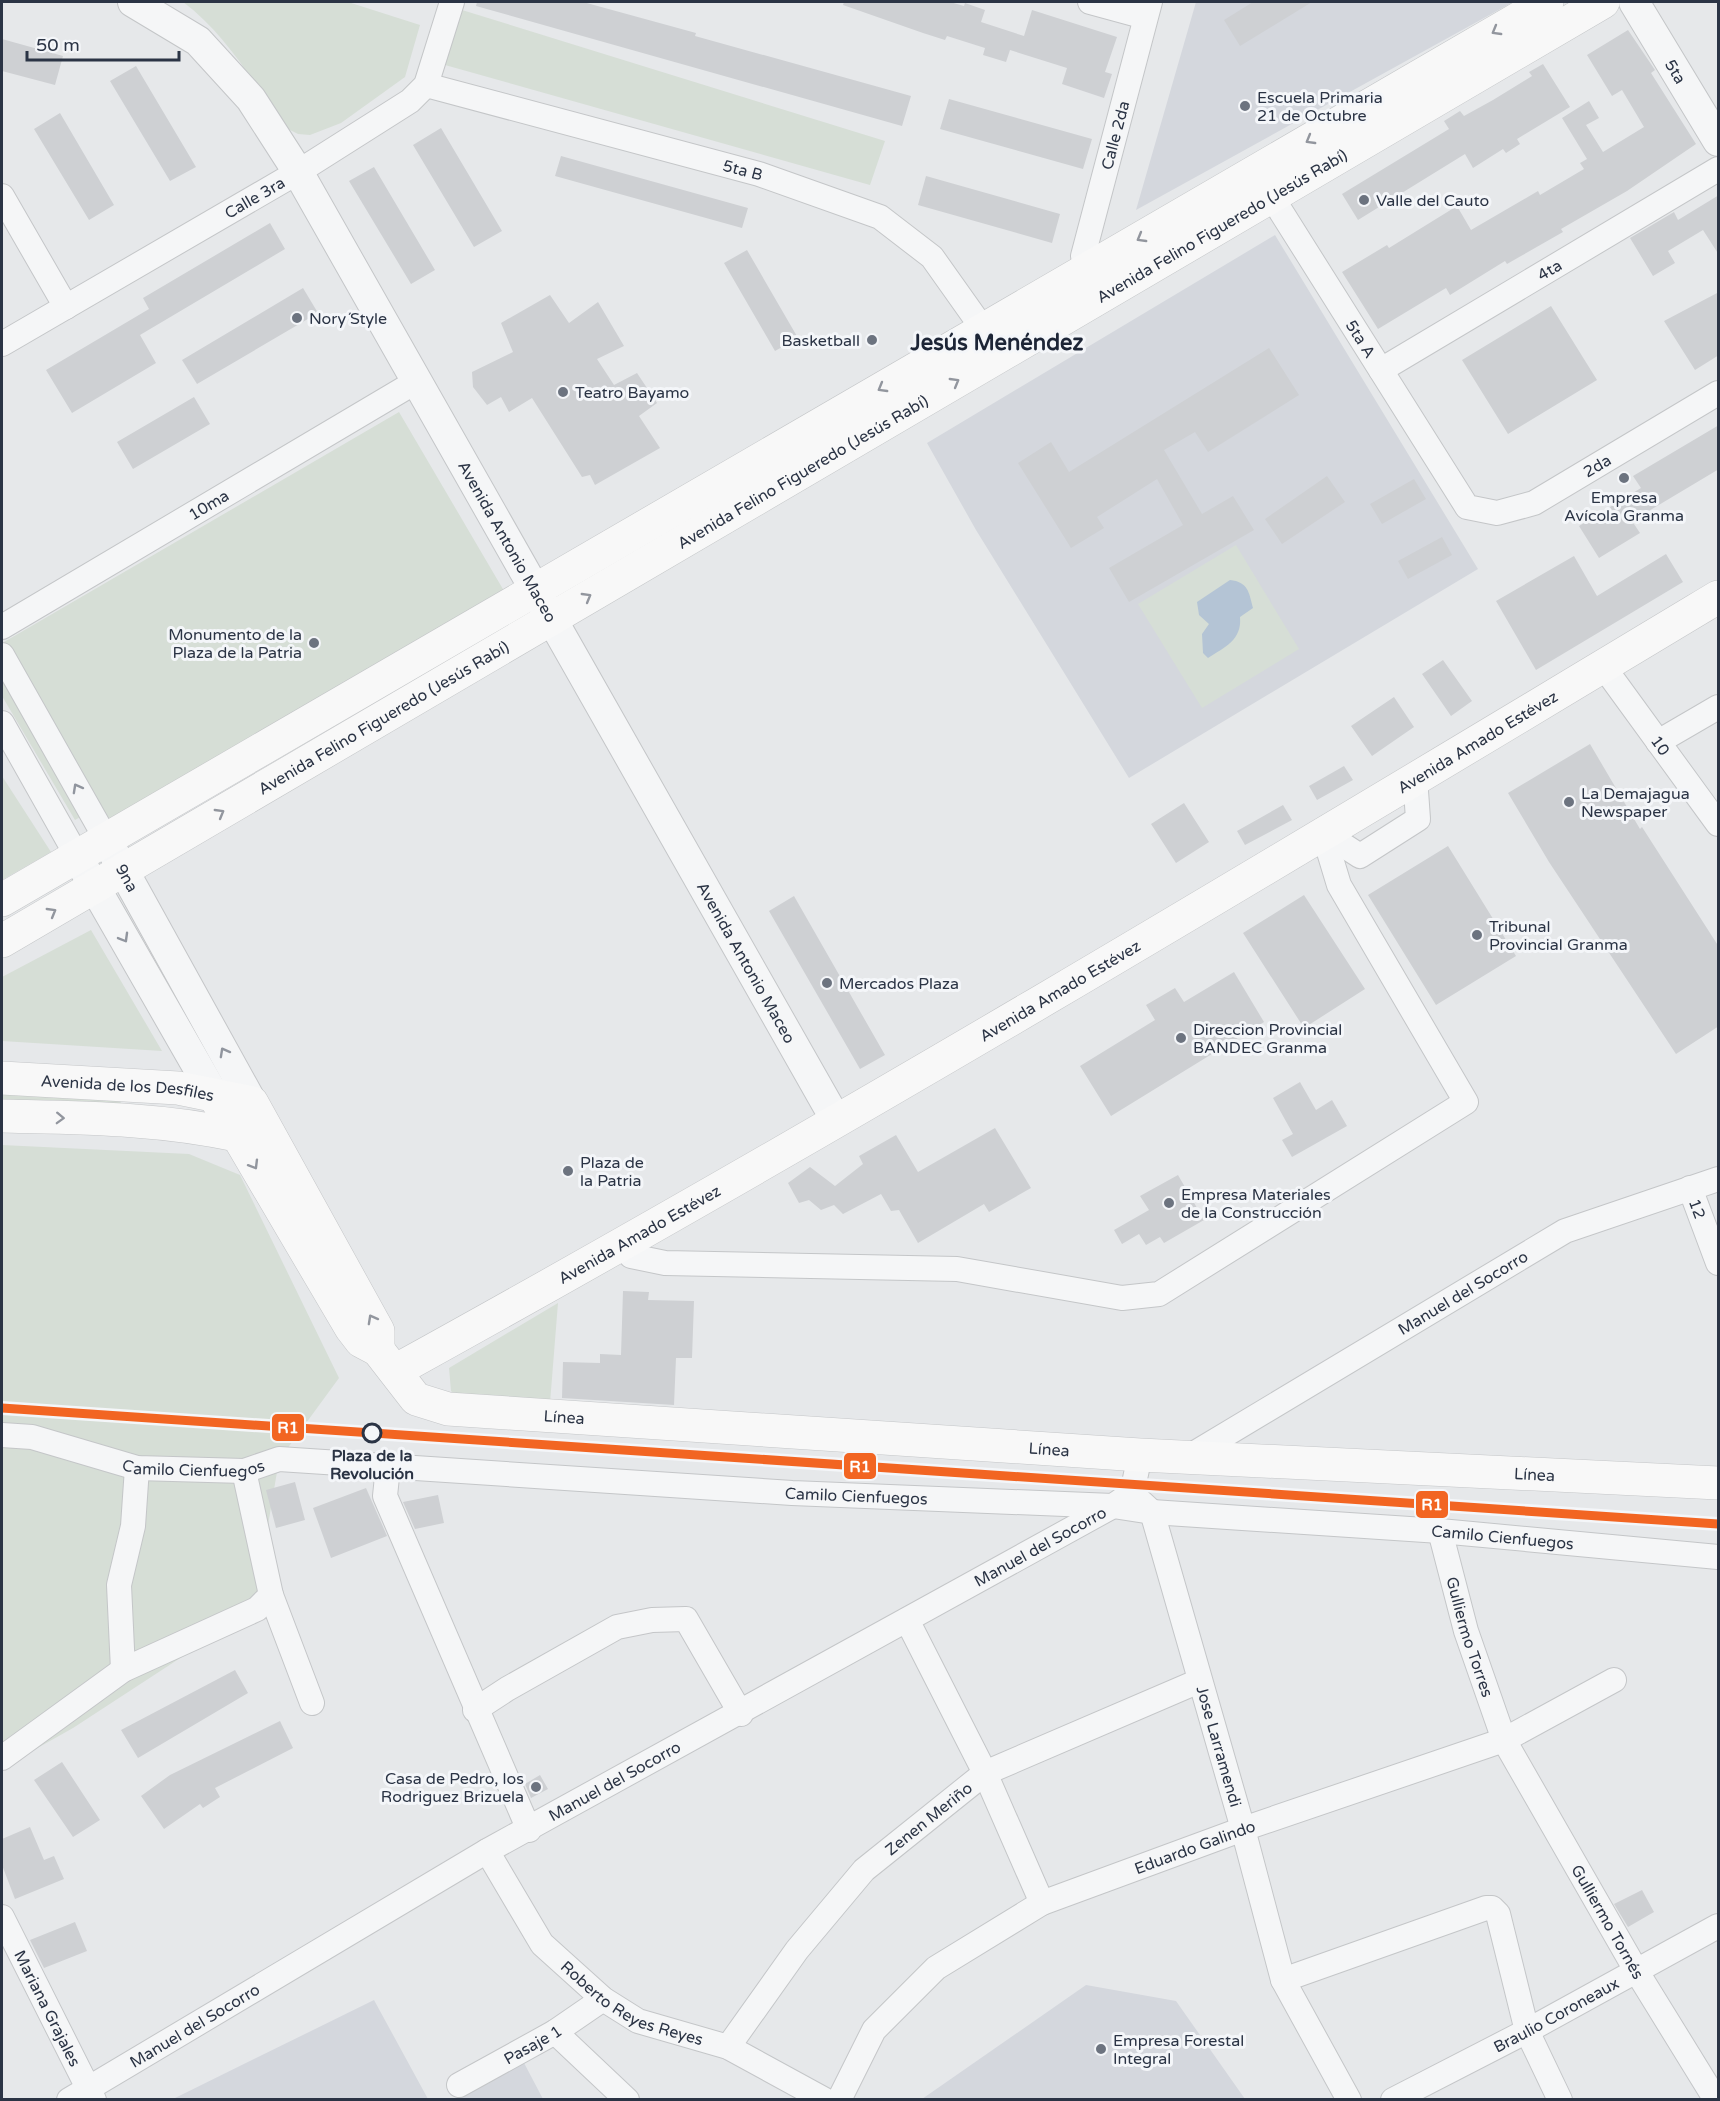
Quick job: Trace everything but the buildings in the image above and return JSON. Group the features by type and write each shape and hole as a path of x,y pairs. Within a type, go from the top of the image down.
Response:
{"main road":[{"name":"Avenida Felino Figueredo (Jesús Rabí)","path":"2,941 551,619 992,342 1090,267 1263,184 1547,2"},
{"name":"Avenida Felino Figueredo (Jesús Rabí)","path":"2,900 537,589 992,342 1263,184 1603,2"},
{"name":"Avenida Amado Estévez","path":"387,1360 624,1244 1027,1010 1719,597"},
{"name":"Avenida de los Desfiles","path":"2,1078 178,1088 252,1103"},
{"path":"215,1096 351,1328 361,1341 387,1360"},
{"path":"252,1103 378,1331 387,1360"},
{"name":"Avenida de los Desfiles","path":"2,1116 136,1120 192,1125 236,1135"},
{"name":"Línea","path":"387,1360 416,1398 448,1409 1140,1455 1719,1483"}],"street":[{"name":"Avenida Antonio Maceo","path":"133,2 198,41 251,99 298,172 537,589 551,619 836,1120"},
{"path":"426,85 452,2"},
{"path":"1090,2 1147,9"},
{"name":"5ta","path":"1634,2 1719,141"},
{"name":"Calle 2da","path":"1090,267 1083,256 1147,9"},
{"name":"Calle 3ra","path":"2,344 298,172 410,101 426,85"},
{"name":"5ta B","path":"426,85 759,174 880,216 932,257 992,342"},
{"name":"4ta","path":"1381,370 1719,169"},
{"name":"5ta A","path":"1263,184 1467,507"},
{"path":"2,196 66,307"},
{"name":"10ma","path":"2,627 417,381"},
{"name":"2da","path":"1467,507 1497,513 1534,503 1719,393"},
{"name":"9na","path":"2,655 252,1103"},
{"name":"10","path":"1603,666 1719,824"},
{"path":"1658,742 1719,706"},
{"path":"2,723 77,856"},
{"path":"624,1244 631,1256 665,1263 957,1269 1122,1298 1159,1294 1466,1102 1339,885 1323,832"},
{"name":"9na","path":"77,856 215,1096"},
{"name":"Manuel del Socorro","path":"1190,1456 1565,1231 1719,1179"},
{"name":"12","path":"1690,1188 1719,1263"},
{"name":"Camilo Cienfuegos","path":"2,1435 32,1437 137,1468 243,1471 279,1460 792,1493 1123,1500"},
{"path":"1140,1455 1123,1500 1152,1512"},
{"path":"388,1467 385,1496 475,1710 529,1830"},
{"path":"123,1670 119,1585 133,1526 137,1468"},
{"path":"243,1471 272,1595 312,1704"},
{"name":"Manuel del Socorro","path":"83,2095 487,1851 741,1714 1123,1500"},
{"name":"Camilo Cienfuegos","path":"1152,1512 1440,1531 1719,1557"},
{"name":"Jose Larramendi","path":"1152,1512 1243,1829 1283,1980 1348,2100"},
{"name":"Gulliermo Torres","path":"1440,1531 1466,1631 1504,1740"},
{"path":"2,1758 123,1670 257,1609 272,1595"},
{"path":"475,1710 507,1689 617,1627 652,1620 686,1619 741,1714"},
{"path":"907,1620 985,1773 1042,1903"},
{"name":"Eduardo Galindo","path":"839,2100 874,2030 936,1968 1042,1903 1243,1829 1504,1740 1614,1680"},
{"name":"Zenen Meriño","path":"728,2047 797,1950 864,1870 985,1773 1199,1681"},
{"name":"Gulliermo Tornés","path":"1504,1740 1637,1972 1716,2100"},
{"name":"Roberto Reyes Reyes","path":"487,1851 542,1944 603,1999 638,2022 728,2047 825,2100"},
{"path":"1283,1980 1486,1908 1492,1908 1498,1914 1527,2031 1560,2100"},
{"name":"Mariana Grajales","path":"2,1917 83,2095"},
{"name":"Braulio Coroneaux","path":"1393,2100 1527,2031 1719,1926"},
{"name":"Pasaje 1","path":"459,2085 555,2032 603,1999"},
{"path":"555,2032 627,2100"}],"shaded area":[{"path":"183,2 348,2 420,25 405,77 341,123 310,135 298,134 284,127 226,44"},
{"name":"Escuela Primaria 21 de Octubre","path":"1196,2 1513,2 1136,210"},
{"path":"462,10 885,141 870,185 445,65"},
{"path":"1275,235 1478,569 1129,778 976,530 927,443"},
{"path":"399,412 507,596 113,826 4,642"},
{"path":"1236,545 1299,649 1202,708 1138,604"},
{"path":"2,680 82,816 75,820 2,696"},
{"path":"2,776 51,852 2,880"},
{"path":"91,930 162,1051 2,1041 2,977"},
{"path":"2,1089 122,1093 120,1108 2,1102"},
{"path":"2,1145 189,1154 240,1175 339,1378 279,1460 266,1537 268,1610 191,1651 73,1728 2,1768"},
{"path":"558,1303 550,1403 458,1398 451,1391 449,1368"},
{"name":"Empresa Forestal Integral","path":"1086,1985 1176,2001 1245,2099 922,2099"},
{"path":"374,2000 428,2099 173,2099"},
{"path":"523,2061 543,2099 455,2100"}],"water":[{"path":"1230,580 1241,583 1247,589 1253,608 1240,617 1238,632 1231,642 1208,658 1203,653 1202,634 1209,624 1199,615 1197,602"}],"transit line":[{"name":"R1","path":"2,1408 1718,1524"}],"place":[{"name":"Escuela Primaria 21 de Octubre","path":"1245,106"},
{"name":"Valle del Cauto","path":"1364,200"},
{"name":"Nory´Style","path":"297,318"},
{"name":"Basketball","path":"872,340"},
{"name":"Teatro Bayamo","path":"563,392"},
{"name":"Empresa Avícola Granma","path":"1624,478"},
{"name":"Monumento de la Plaza de la Patria","path":"314,643"},
{"name":"La Demajagua Newspaper","path":"1569,802"},
{"name":"Tribunal Provincial Granma","path":"1477,935"},
{"name":"Mercados Plaza","path":"827,983"},
{"name":"Direccion Provincial BANDEC Granma","path":"1181,1038"},
{"name":"Plaza de la Patria","path":"568,1171"},
{"name":"Empresa Materiales de la Construcción","path":"1169,1203"},
{"name":"Plaza de la Revolución","path":"372,1433"},
{"name":"Casa de Pedro, los Rodriguez Brizuela","path":"536,1787"},
{"name":"Empresa Forestal Integral","path":"1101,2049"}],"district":[{"name":"Jesús Menéndez","path":"997,342"}]}
